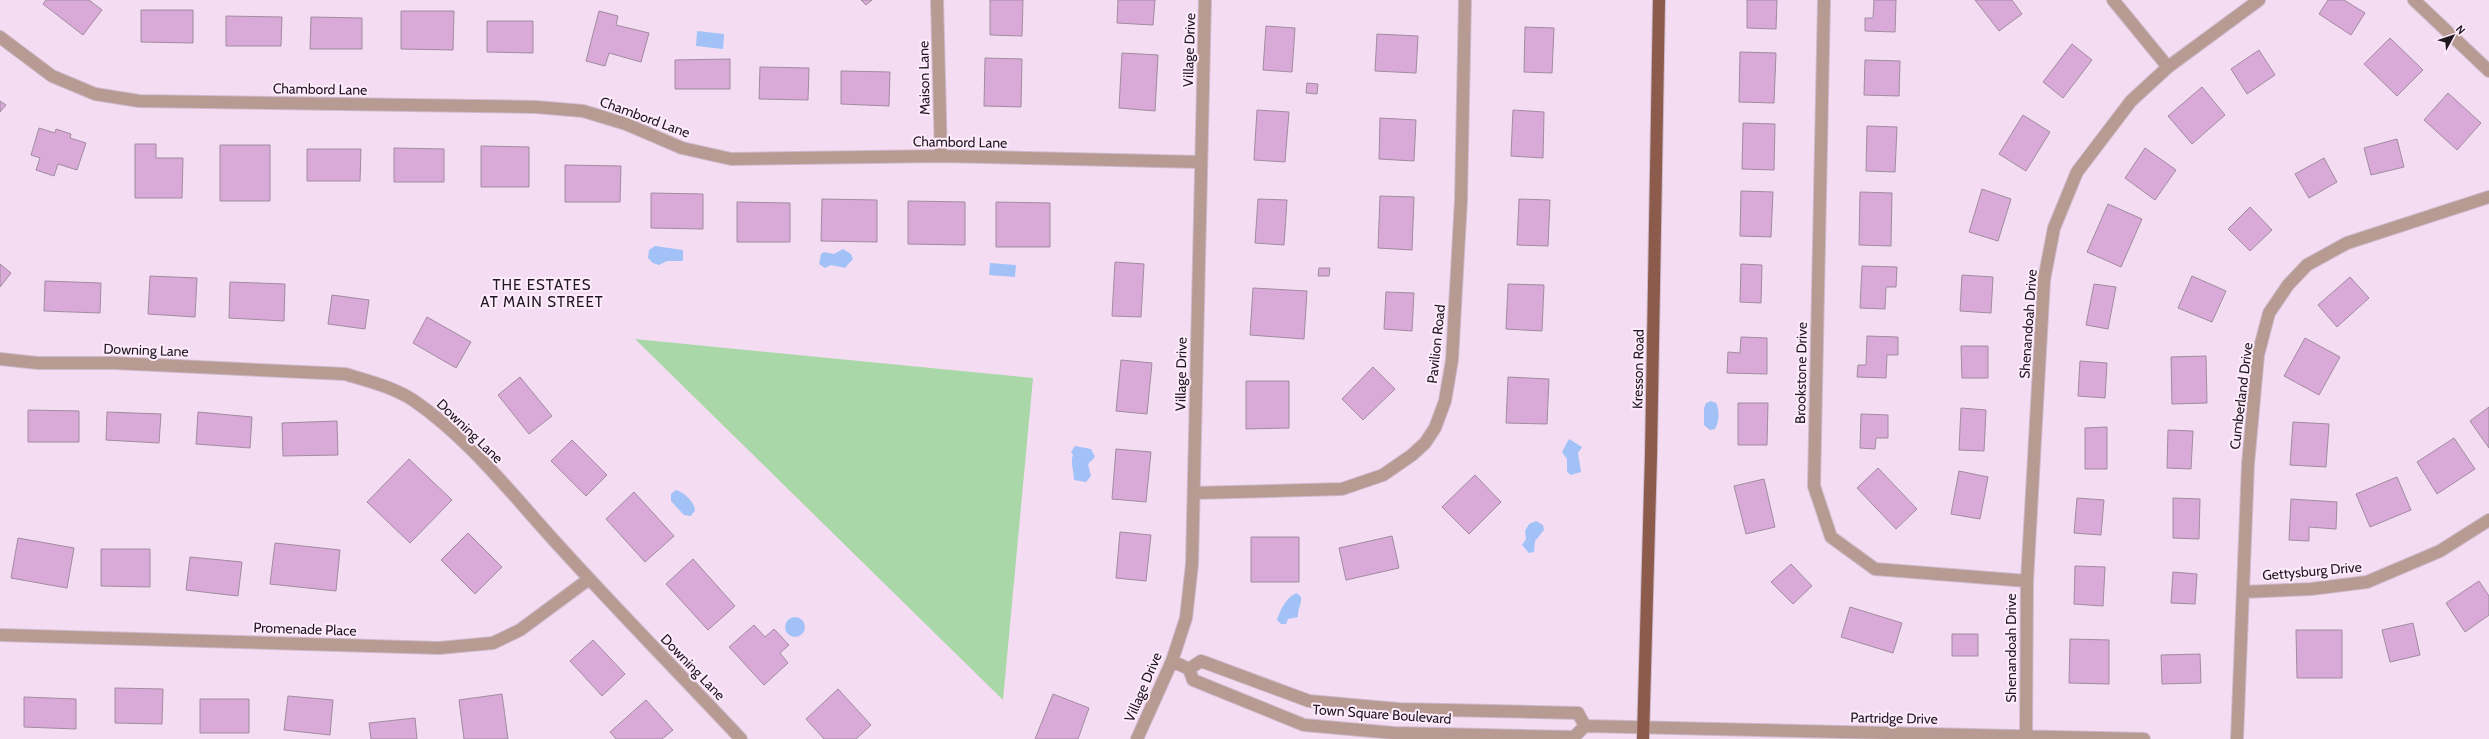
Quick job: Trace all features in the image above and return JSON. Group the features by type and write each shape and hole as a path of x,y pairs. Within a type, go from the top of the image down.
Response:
{"main road":[{"name":"Kresson Road","path":"1643,734 1651,455 1659,0"}],"street":[{"name":"Maison Lane","path":"937,0 941,156"},
{"name":"Village Drive","path":"1137,739 1172,661 1186,618 1192,564 1200,162 1205,0"},
{"name":"Pavilion Road","path":"1194,493 1342,489 1383,475 1412,455 1425,443 1435,428 1445,401 1452,360 1461,200 1465,0"},
{"name":"Brookstone Drive","path":"1824,0 1814,486 1831,537 1875,569 2027,581"},
{"path":"2112,0 2168,67"},
{"name":"Shenandoah Drive","path":"2026,735 2027,581 2044,280 2054,228 2077,172 2131,101 2168,67 2259,0"},
{"path":"2414,0 2489,71"},
{"name":"Chambord Lane","path":"0,37 52,76 94,94 138,101 536,107 583,111 626,124 682,148 731,158 941,156 1200,162"},
{"name":"Cumberland Drive","path":"2237,739 2250,441 2258,355 2269,313 2288,285 2307,265 2347,243 2489,197"},
{"name":"Downing Lane","path":"0,358 38,362 114,363 345,374 379,384 411,399 441,421 741,739"},
{"name":"Gettysburg Drive","path":"2243,592 2311,589 2368,582 2440,551 2489,520"},
{"name":"Promenade Place","path":"0,635 439,648 493,642 520,630 589,579"},
{"name":"Town Square Boulevard","path":"1172,661 1189,669 1193,680 1304,725 1394,733 1574,737 1585,726 1578,713 1398,709 1309,701 1201,661 1189,669"},
{"path":"1585,726 1643,734"},
{"name":"Partridge Drive","path":"1643,734 1873,736 2026,735 2144,739"}],"green space":[{"path":"635,339 1033,378 1003,700"}],"water":[{"path":"697,31 724,34 723,49 696,46"},
{"path":"655,246 683,250 683,261 667,261 659,265 653,263 648,258 649,250"},
{"path":"843,249 851,254 853,259 845,268 831,265 825,268 819,264 821,254 824,252 834,254"},
{"path":"990,263 1016,265 1015,277 989,275"},
{"path":"1711,401 1716,403 1718,416 1715,429 1710,430 1704,425 1704,408 1706,403"},
{"path":"1569,439 1582,447 1578,453 1581,472 1571,475 1567,472 1567,459 1562,452"},
{"path":"1075,446 1091,449 1095,457 1088,464 1091,476 1086,482 1074,480 1072,464 1073,455 1071,452"},
{"path":"676,490 686,495 695,507 695,510 691,516 684,515 671,501 671,494"},
{"path":"1536,521 1543,525 1544,530 1535,541 1534,552 1529,553 1522,545 1526,539 1525,531 1529,524"},
{"path":"1297,593 1301,597 1298,617 1288,619 1286,624 1281,624 1277,620 1282,608 1290,597"},
{"path":"795,617 802,620 805,627 802,634 795,637 788,634 785,627 788,620"}],"building":[{"path":"46,0 89,0 102,10 83,35 43,4"},
{"path":"861,0 872,0 866,5"},
{"path":"990,0 1023,0 1022,36 990,35"},
{"path":"1118,0 1155,0 1153,25 1117,23"},
{"path":"1747,0 1777,0 1776,29 1747,28"},
{"path":"1874,0 1896,0 1895,32 1865,31 1865,18 1873,18"},
{"path":"1975,0 2012,0 2022,14 1999,31"},
{"path":"2328,0 2344,0 2365,13 2351,35 2319,14"},
{"path":"141,10 193,10 193,43 141,42"},
{"path":"401,11 454,11 453,50 401,49"},
{"path":"599,11 618,16 616,25 649,33 641,62 609,53 605,66 586,61"},
{"path":"226,16 282,17 281,46 226,46"},
{"path":"311,17 362,18 362,49 310,49"},
{"path":"487,21 533,21 533,53 487,52"},
{"path":"1266,26 1295,28 1292,72 1263,70"},
{"path":"1525,27 1554,28 1552,73 1524,72"},
{"path":"1377,34 1418,36 1416,73 1375,71"},
{"path":"2390,38 2423,70 2397,96 2364,64"},
{"path":"2072,44 2092,60 2063,98 2043,82"},
{"path":"2259,50 2275,75 2247,94 2231,69"},
{"path":"1740,52 1776,53 1774,103 1739,102"},
{"path":"1122,53 1158,55 1155,111 1119,108"},
{"path":"985,58 1022,59 1021,107 984,106"},
{"path":"730,59 730,89 675,89 675,60"},
{"path":"1865,60 1900,61 1899,96 1864,95"},
{"path":"760,67 809,68 808,100 759,99"},
{"path":"841,71 890,72 889,106 841,104"},
{"path":"1307,83 1318,84 1317,94 1306,93"},
{"path":"2202,87 2225,115 2192,144 2168,116"},
{"path":"2448,93 2481,123 2457,150 2424,120"},
{"path":"0,101 6,105 0,112"},
{"path":"1257,110 1289,112 1285,162 1254,160"},
{"path":"1513,110 1544,112 1543,158 1511,156"},
{"path":"2023,115 2050,132 2026,171 1999,154"},
{"path":"1380,118 1416,120 1414,161 1379,159"},
{"path":"1743,123 1775,124 1774,170 1742,169"},
{"path":"1867,126 1897,127 1895,172 1866,171"},
{"path":"39,128 55,133 56,129 71,134 70,138 86,143 77,170 58,164 54,176 36,170 40,158 31,155"},
{"path":"2397,139 2404,167 2371,175 2364,148"},
{"path":"135,144 156,144 156,158 183,158 182,198 135,198"},
{"path":"220,145 270,145 270,201 220,201"},
{"path":"481,146 529,147 529,187 481,187"},
{"path":"394,148 444,149 444,182 394,182"},
{"path":"2145,148 2176,170 2155,200 2125,178"},
{"path":"307,149 361,149 360,181 307,181"},
{"path":"2324,158 2337,182 2309,198 2295,174"},
{"path":"565,165 621,166 620,202 565,202"},
{"path":"1982,189 2011,199 1998,241 1969,232"},
{"path":"1741,191 1773,192 1771,237 1740,236"},
{"path":"1860,192 1892,193 1891,246 1859,245"},
{"path":"651,193 703,194 703,229 651,228"},
{"path":"1380,196 1414,197 1412,250 1378,248"},
{"path":"822,199 877,200 877,242 821,241"},
{"path":"1258,199 1287,200 1284,245 1255,243"},
{"path":"1519,199 1550,200 1548,246 1517,245"},
{"path":"908,201 965,202 965,245 908,244"},
{"path":"737,202 790,203 790,242 737,242"},
{"path":"996,202 1050,203 1050,247 996,247"},
{"path":"2108,204 2142,219 2121,267 2087,252"},
{"path":"2250,207 2272,230 2250,251 2228,229"},
{"path":"1115,262 1144,264 1141,317 1112,316"},
{"path":"0,264 11,273 0,287"},
{"path":"1741,264 1762,265 1761,303 1740,302"},
{"path":"1862,266 1897,267 1896,287 1886,287 1885,309 1860,308"},
{"path":"1319,268 1330,268 1329,276 1318,276"},
{"path":"1962,275 1993,277 1991,313 1960,311"},
{"path":"150,276 197,278 195,317 148,314"},
{"path":"2192,276 2226,291 2212,322 2178,308"},
{"path":"2350,277 2369,298 2337,327 2318,305"},
{"path":"45,281 101,283 100,313 44,311"},
{"path":"230,282 285,284 284,321 229,318"},
{"path":"1508,284 1544,285 1542,331 1506,329"},
{"path":"2094,284 2116,287 2108,329 2086,325"},
{"path":"1253,288 1307,291 1304,339 1250,335"},
{"path":"1386,292 1414,293 1412,331 1384,329"},
{"path":"332,295 369,300 365,329 328,324"},
{"path":"427,317 471,342 456,368 413,343"},
{"path":"1867,336 1898,337 1898,355 1887,355 1886,378 1857,377 1858,365 1866,365"},
{"path":"1741,337 1767,338 1767,374 1727,373 1728,352 1740,353"},
{"path":"2305,338 2340,357 2319,395 2284,376"},
{"path":"1961,346 1988,346 1988,378 1962,378"},
{"path":"2206,356 2207,403 2172,404 2171,357"},
{"path":"1121,360 1152,363 1147,414 1116,411"},
{"path":"2080,361 2107,363 2105,398 2078,396"},
{"path":"1373,367 1395,389 1363,420 1342,399"},
{"path":"520,377 552,416 529,434 498,395"},
{"path":"1508,377 1549,379 1547,424 1506,423"},
{"path":"1246,381 1289,381 1289,428 1246,429"},
{"path":"1738,403 1768,403 1767,445 1738,445"},
{"path":"2489,407 2489,448 2470,421"},
{"path":"1961,408 1986,410 1984,451 1959,450"},
{"path":"28,410 79,411 79,442 28,442"},
{"path":"107,412 161,414 159,443 106,440"},
{"path":"198,412 252,417 250,448 196,444"},
{"path":"1861,414 1888,415 1888,438 1876,438 1875,449 1860,448"},
{"path":"337,421 338,455 283,456 282,423"},
{"path":"2293,422 2329,424 2326,467 2290,465"},
{"path":"2107,427 2107,469 2085,469 2085,428"},
{"path":"2168,430 2193,431 2191,469 2167,468"},
{"path":"2454,438 2475,469 2437,494 2417,462"},
{"path":"572,440 607,475 586,496 551,461"},
{"path":"1116,449 1151,452 1146,502 1112,499"},
{"path":"409,459 452,500 410,543 367,502"},
{"path":"1878,468 1917,509 1896,529 1857,488"},
{"path":"1959,471 1988,477 1980,519 1951,514"},
{"path":"1475,475 1501,502 1469,534 1442,507"},
{"path":"2397,477 2411,510 2370,527 2356,494"},
{"path":"1764,479 1775,527 1746,534 1734,486"},
{"path":"634,492 674,536 645,562 606,519"},
{"path":"2077,498 2104,500 2101,535 2074,533"},
{"path":"2173,498 2200,499 2199,539 2173,538"},
{"path":"2291,499 2337,502 2336,529 2309,527 2309,541 2289,540"},
{"path":"1120,532 1151,535 1146,581 1116,578"},
{"path":"468,533 502,567 475,594 441,560"},
{"path":"1392,536 1399,568 1346,580 1339,548"},
{"path":"1251,537 1299,537 1299,582 1251,582"},
{"path":"18,538 74,548 67,588 11,578"},
{"path":"275,543 340,550 336,591 270,584"},
{"path":"101,549 150,549 150,587 101,586"},
{"path":"190,557 242,562 238,596 186,590"},
{"path":"693,559 735,606 708,630 666,584"},
{"path":"1791,564 1812,586 1793,604 1771,582"},
{"path":"2075,566 2105,567 2103,606 2074,604"},
{"path":"2173,572 2197,574 2195,604 2171,603"},
{"path":"2479,581 2489,596 2489,615 2465,632 2446,603"},
{"path":"1850,607 1902,623 1893,653 1841,637"},
{"path":"2413,623 2420,655 2390,662 2382,630"},
{"path":"754,625 765,637 774,629 789,645 780,653 788,663 764,685 729,647"},
{"path":"2296,630 2342,630 2342,678 2297,678"},
{"path":"1952,634 1978,634 1978,656 1952,656"},
{"path":"2070,639 2109,640 2109,684 2069,683"},
{"path":"593,640 625,674 602,696 570,661"},
{"path":"2200,654 2201,683 2162,684 2161,655"},
{"path":"115,688 163,689 162,724 115,723"},
{"path":"838,689 871,725 856,739 824,739 806,719"},
{"path":"502,694 508,739 464,739 459,700"},
{"path":"1053,694 1089,708 1078,739 1035,739"},
{"path":"288,696 333,700 330,735 284,730"},
{"path":"24,697 76,699 76,729 24,727"},
{"path":"200,699 249,699 249,733 200,733"},
{"path":"646,700 673,730 662,739 616,739 610,732"},
{"path":"415,718 417,739 371,739 369,723"}],"district":[{"name":"THE ESTATES AT MAIN STREET","path":"542,294"}]}
